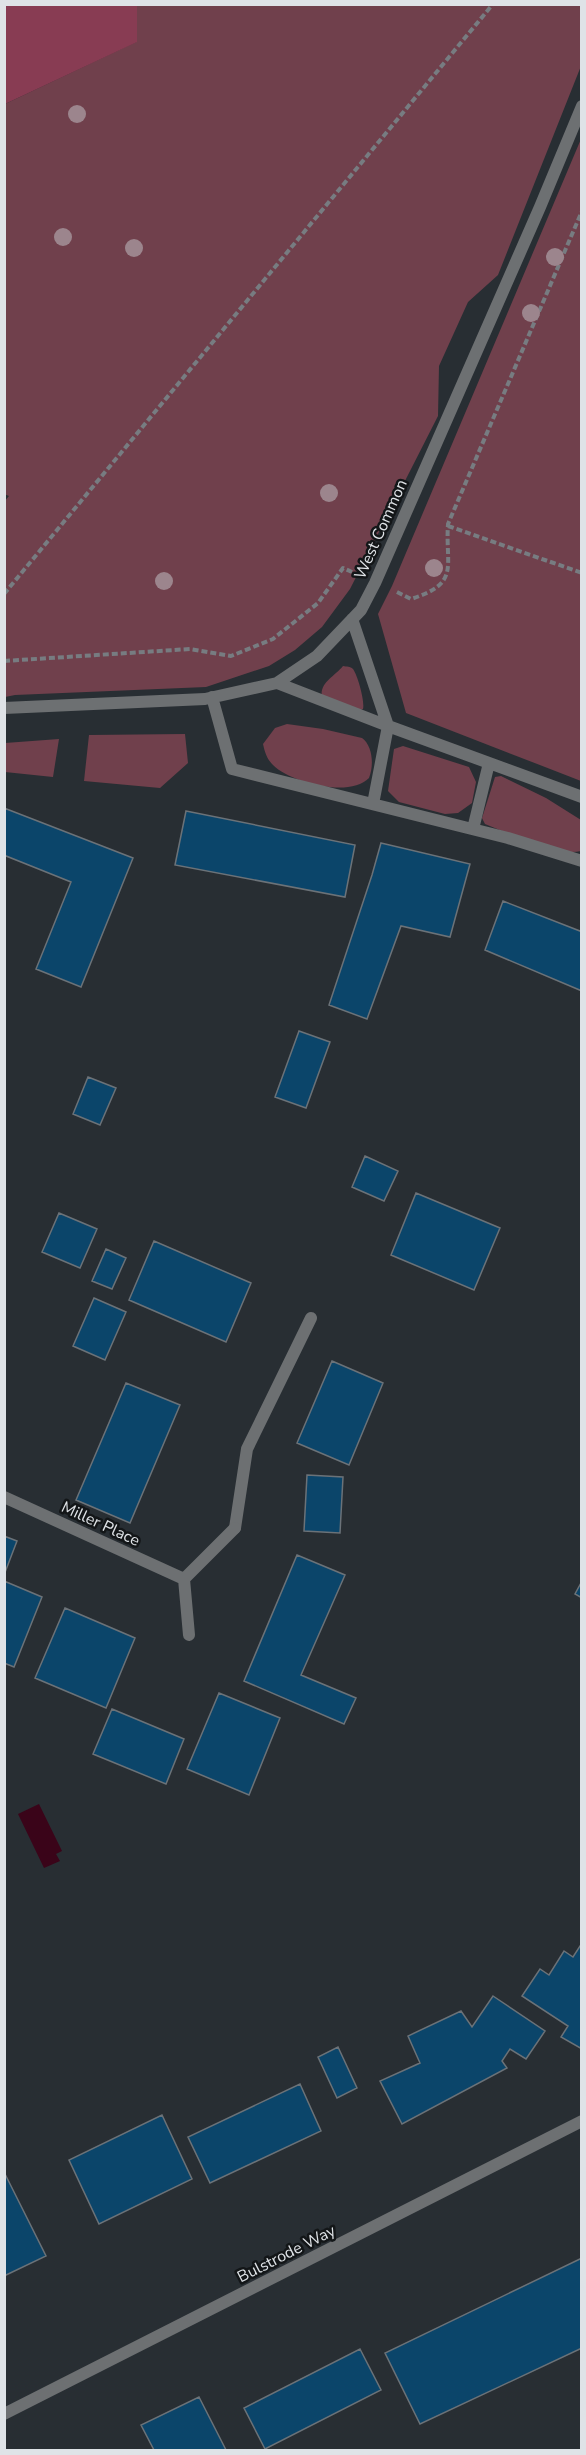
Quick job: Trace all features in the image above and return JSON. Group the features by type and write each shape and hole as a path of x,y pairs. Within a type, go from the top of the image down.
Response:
{"street":[{"name":"West Common","path":"4,708 212,697 278,683 317,656 361,610 375,583 582,106"},
{"path":"352,619 388,726 373,804"},
{"path":"278,683 582,797"},
{"path":"212,697 232,769 472,829 582,861"},
{"path":"472,829 489,763"},
{"path":"189,1635 184,1579 235,1528 247,1449 310,1318"},
{"name":"Miller Place","path":"4,1497 184,1579"},
{"name":"Bulstrode Way","path":"4,2414 582,2121"}],"path":[{"path":"4,594 494,4"},
{"path":"4,661 190,649 231,656 273,639 318,603 344,568 411,599 441,586 448,573 448,525 582,211"},
{"path":"448,525 582,573"}],"shaded area":[{"path":"5,4 137,5 137,42 5,104"},
{"path":"137,5 581,5 581,66 498,275 468,302 439,366 438,416 350,589 322,627 295,650 269,666 206,687 5,697 4,502 9,496 4,494 5,104 136,42"},
{"path":"581,139 581,781 406,713 378,614 392,586"},
{"path":"343,666 353,669 359,683 363,709 358,711 322,697 325,684"},
{"path":"287,724 362,738 372,756 369,778 349,787 335,787 306,782 282,772 269,760 263,744 275,728"},
{"path":"185,734 188,763 160,788 84,781 89,735"},
{"path":"59,739 53,777 5,772 5,743"},
{"path":"403,746 469,767 476,782 472,803 458,813 445,814 399,802 388,791 394,749"},
{"path":"501,776 546,798 581,820 581,851 559,851 546,848 485,824 482,818 495,777"},
{"path":"39,1804 62,1851 56,1854 60,1861 44,1868 18,1814"}],"building":[{"path":"4,808 133,858 81,987 36,969 71,882 6,856 4,858"},
{"path":"186,811 355,845 345,897 175,865"},
{"path":"381,843 470,864 450,937 401,926 367,1019 329,1005"},
{"path":"503,901 580,931 582,929 582,991 485,950"},
{"path":"299,1031 330,1042 306,1108 275,1097"},
{"path":"88,1077 116,1088 100,1125 73,1114"},
{"path":"365,1156 398,1171 384,1201 352,1187"},
{"path":"416,1193 500,1228 474,1290 391,1255"},
{"path":"59,1213 97,1229 80,1268 42,1252"},
{"path":"154,1241 251,1283 226,1342 129,1300"},
{"path":"106,1249 126,1258 112,1289 92,1281"},
{"path":"94,1298 126,1312 105,1360 73,1346"},
{"path":"332,1361 383,1383 349,1465 297,1443"},
{"path":"126,1383 180,1405 130,1523 76,1500"},
{"path":"307,1475 343,1477 340,1533 304,1531"},
{"path":"4,1536 17,1541 4,1575"},
{"path":"297,1555 345,1575 301,1675 356,1698 344,1724 244,1681"},
{"path":"4,1581 42,1597 14,1667 4,1663"},
{"path":"582,1581 582,1598 575,1594"},
{"path":"65,1608 135,1638 106,1708 35,1678"},
{"path":"219,1693 280,1718 249,1795 187,1769"},
{"path":"112,1709 184,1739 166,1784 93,1754"},
{"path":"582,1943 582,2049 561,2037 568,2026 522,1996 540,1969 549,1975 564,1951 573,1957"},
{"path":"493,1996 545,2031 526,2059 510,2049 502,2061 507,2068 402,2124 380,2081 420,2063 408,2036 461,2011 472,2027"},
{"path":"338,2047 357,2088 337,2098 318,2057"},
{"path":"300,2084 321,2131 210,2183 188,2137"},
{"path":"162,2115 192,2179 99,2224 69,2160"},
{"path":"4,2172 46,2256 4,2276"},
{"path":"582,2258 582,2348 420,2424 385,2353"},
{"path":"360,2349 381,2390 265,2449 244,2408"},
{"path":"199,2397 226,2450 154,2450 141,2425"}]}
